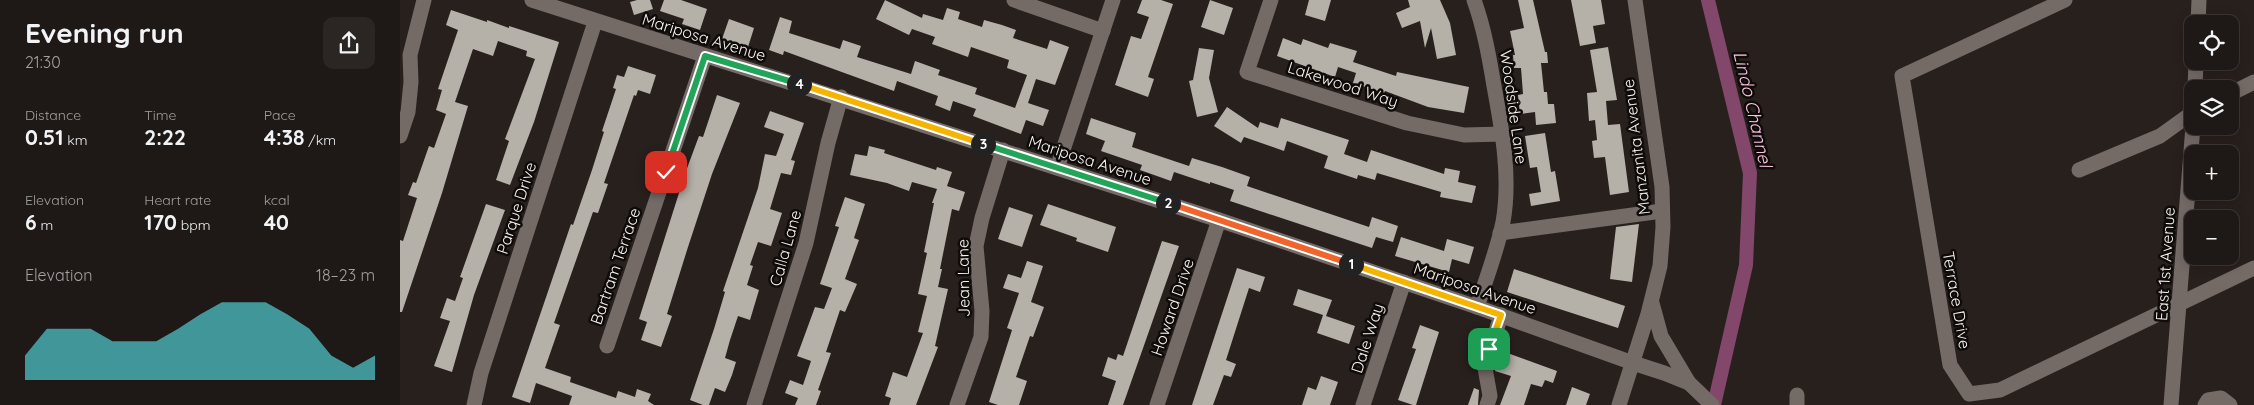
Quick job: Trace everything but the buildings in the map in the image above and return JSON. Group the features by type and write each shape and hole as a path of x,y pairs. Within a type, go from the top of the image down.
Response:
{"street":[{"path":"400,136 408,112 411,82 410,55 424,0"},
{"name":"Mariposa Avenue","path":"532,0 595,22 841,97 1476,306 1689,383 1712,405"},
{"path":"1014,0 1103,30"},
{"path":"1057,168 1113,0"},
{"name":"Lakewood Way","path":"1271,0 1247,72 1407,123 1464,135 1503,134"},
{"name":"Woodside Lane","path":"1474,0 1484,26 1503,134 1506,180 1500,233 1476,306"},
{"name":"Manzanita Avenue","path":"1619,405 1652,300 1660,266 1662,187 1635,0"},
{"name":"Terrace Drive","path":"2065,0 1902,76 1950,365 1969,394 2000,390 2254,268"},
{"path":"2198,15 2199,0"},
{"name":"Parque Drive","path":"474,405 481,372 595,22"},
{"name":"Bartram Terrace","path":"607,346 705,56"},
{"path":"2239,90 2254,82"},
{"name":"Calla Lane","path":"754,405 806,243 828,143 841,97"},
{"path":"2079,170 2160,136 2184,119"},
{"name":"East 1st Avenue","path":"2171,405 2192,135"},
{"name":"Jean Lane","path":"957,405 981,338 982,311 976,246 982,218 1003,150"},
{"path":"1500,233 1662,211"},
{"name":"Howard Drive","path":"1157,405 1219,220"},
{"name":"Dale Way","path":"1363,405 1404,282"},
{"path":"1652,300 1661,336 1689,383"},
{"path":"1487,405 1490,396 1485,368 1501,315"},
{"path":"2204,405 2208,400 2221,398 2230,405"}],"waterway":[{"name":"Lindo Channel","path":"1708,0 1750,173 1746,265 1714,405"}],"route":[{"path":"666,172 705,56 841,97 1219,220 1501,315 1489,349"}]}
